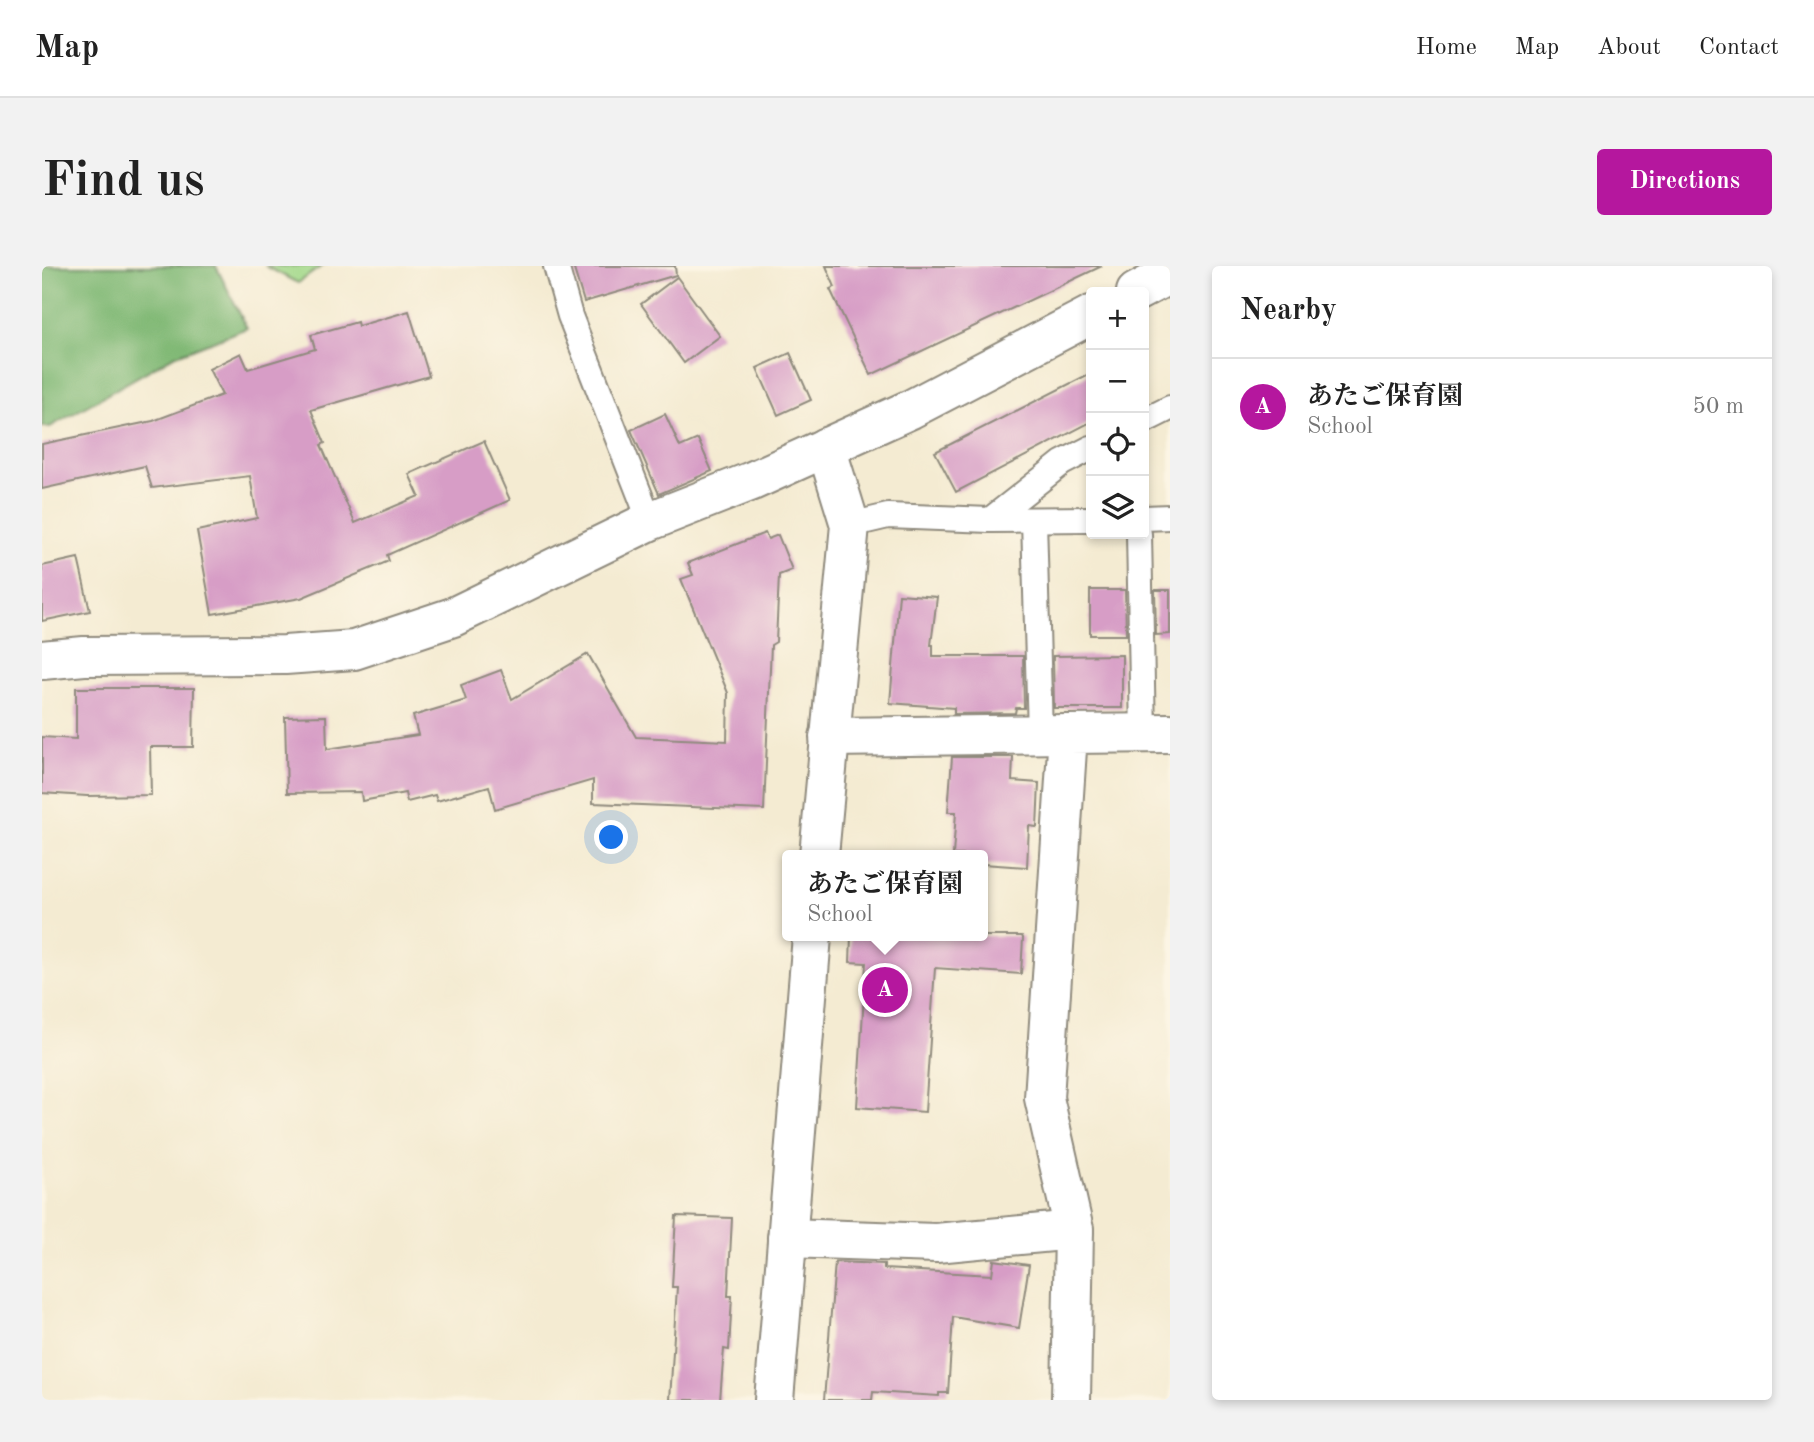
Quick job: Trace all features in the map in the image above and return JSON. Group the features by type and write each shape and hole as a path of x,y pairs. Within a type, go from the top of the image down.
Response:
{"street":[{"path":"1145,287 1170,274"},
{"path":"42,660 84,656 285,655 354,650 453,617 650,521 752,481 911,409 1086,318"},
{"path":"819,850 850,525 826,447"},
{"path":"829,737 1156,733"},
{"path":"1054,734 1044,1098 1074,1230 1071,1400"},
{"path":"774,1400 812,941"},
{"path":"787,1238 936,1243 1074,1230"}],"lane":[{"path":"556,266 570,316 650,521"},
{"path":"1149,418 1170,408"},
{"path":"990,520 1062,463 1086,451"},
{"path":"850,525 888,516 990,520 1086,519"},
{"path":"1149,518 1170,517"},
{"path":"1034,520 1054,734"},
{"path":"1139,539 1156,733"}],"green space":[{"path":"42,266 216,266 247,328 174,356 50,427 42,427"},
{"path":"265,266 322,266 298,283"}],"building":[{"path":"573,266 675,266 676,275 584,302"},
{"path":"826,266 1102,266 871,375 830,289 835,287"},
{"path":"677,277 720,336 684,363 641,304"},
{"path":"409,311 429,376 311,410 325,443 321,445 355,523 419,496 409,474 484,441 510,500 387,555 389,561 301,598 212,614 197,531 257,518 250,476 152,488 145,466 42,489 42,444 153,421 222,395 209,369 241,353 248,369 315,349 311,335 357,322 358,326"},
{"path":"790,353 811,400 778,415 757,368"},
{"path":"1086,376 1086,425 956,492 935,452"},
{"path":"665,414 680,447 698,439 712,471 659,494 631,430"},
{"path":"765,533 768,539 778,535 792,570 779,575 776,642 771,645 764,810 593,803 593,780 495,809 489,786 437,801 435,795 407,802 405,793 362,801 361,792 287,793 285,717 326,716 327,749 418,735 413,716 466,700 461,685 501,670 512,699 588,654 636,737 727,741 728,693 681,579 693,575 688,563"},
{"path":"78,558 90,611 42,621 42,566"},
{"path":"1090,590 1125,590 1126,635 1090,635"},
{"path":"1155,590 1170,590 1170,634 1156,635"},
{"path":"899,594 937,597 931,645 933,656 1023,656 1024,708 1016,708 1015,713 954,714 954,708 890,703"},
{"path":"1122,655 1122,708 1054,708 1053,656"},
{"path":"76,688 194,688 193,747 150,747 151,795 87,796 42,793 42,737 76,739"},
{"path":"952,757 1013,757 1012,781 1039,783 1037,827 1029,826 1027,867 988,864 988,850 953,850 956,812 948,812"},
{"path":"988,936 1023,938 1021,974 935,968 925,1112 857,1107 866,963 850,962 851,941 988,941"},
{"path":"676,1216 732,1218 728,1296 732,1296 729,1350 724,1349 720,1400 670,1400 677,1287 672,1287"},
{"path":"994,1260 1029,1265 1019,1328 953,1317 948,1393 939,1393 939,1396 873,1392 872,1400 824,1400 835,1262 884,1264 884,1269 992,1275"}],"place":[{"name":"あたご保育園","path":"885,990"}]}
